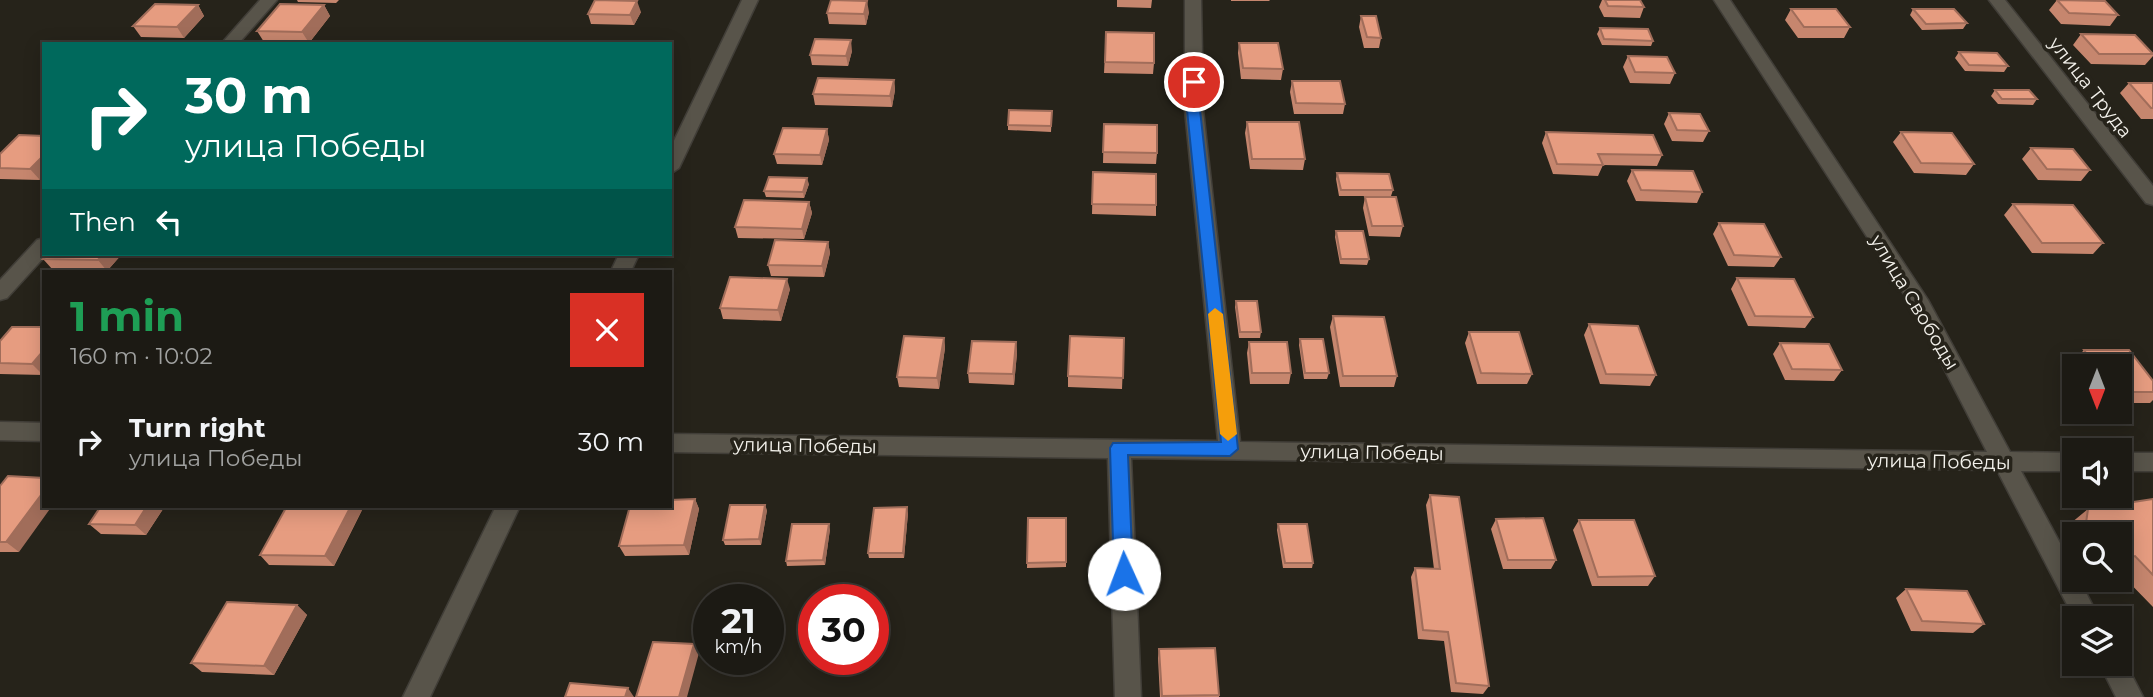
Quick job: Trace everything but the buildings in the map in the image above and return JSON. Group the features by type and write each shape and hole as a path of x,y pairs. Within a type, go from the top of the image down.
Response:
{"street":[{"path":"231,42 269,0"},
{"path":"672,163 750,0"},
{"path":"1193,0 1194,110 1230,449"},
{"name":"улица Свободы","path":"1722,0 1921,305 2080,606"},
{"name":"улица Труда","path":"1997,0 2153,199"},
{"path":"0,293 42,247"},
{"path":"0,432 42,432"},
{"name":"улица Победы","path":"672,443 2062,462"},
{"path":"1119,448 1128,697"},
{"path":"2132,462 2153,462"},
{"path":"415,697 507,508"},
{"path":"2119,676 2130,697"}],"slow traffic":[{"path":"1215,314 1228,434"}],"route":[{"path":"1124,574 1119,448 1230,449 1194,110 1194,82"}]}
